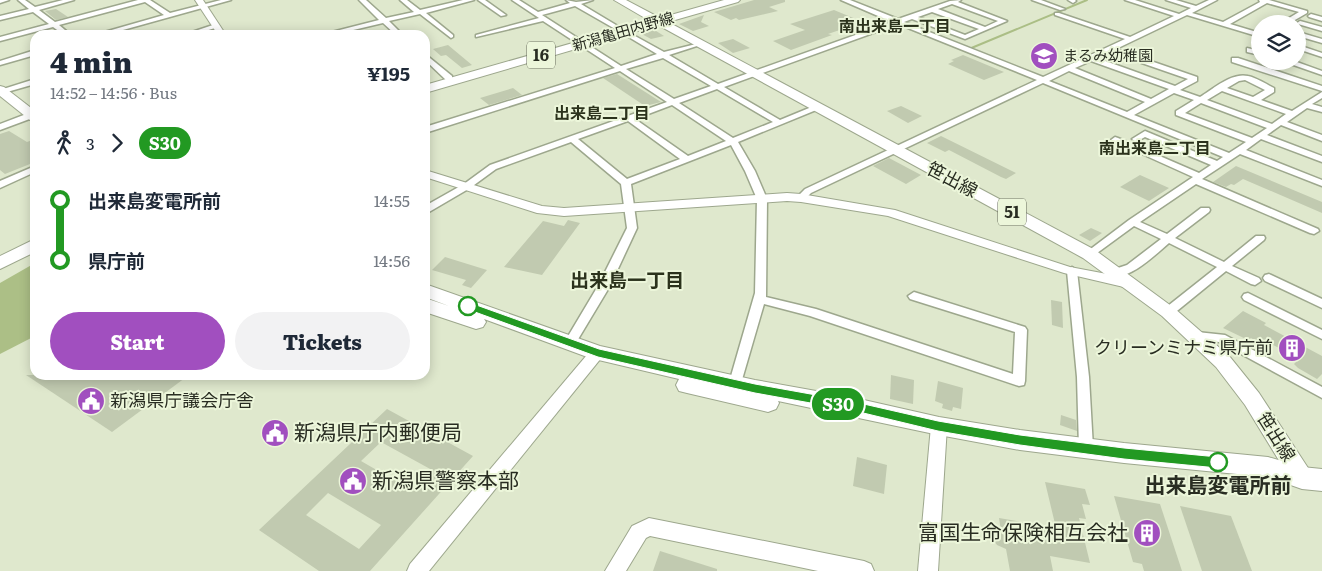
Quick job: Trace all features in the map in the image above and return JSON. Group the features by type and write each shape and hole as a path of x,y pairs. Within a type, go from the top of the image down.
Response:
{"highway":[{"path":"0,264 30,247"},
{"path":"0,273 30,258"},
{"path":"430,292 570,343 594,357 735,382 755,388 855,407 938,431 1268,467 1312,479"},
{"path":"430,307 594,357 739,398 938,431 1085,461 1173,468 1276,481 1312,479"}],"main road":[{"name":"笹出線","path":"619,0 893,150 1089,254 1168,312 1197,336 1223,362 1312,479"},
{"name":"新潟亀田内野線","path":"656,21 720,0"},
{"name":"新潟亀田内野線","path":"430,84 735,0"},
{"name":"新潟亀田内野線","path":"430,87 581,42"},
{"path":"1,91 30,112"}],"street":[{"path":"0,1 6,0"},
{"path":"21,0 62,30"},
{"path":"0,18 71,0"},
{"path":"31,30 111,6 145,0 168,15"},
{"path":"115,30 168,15 201,3 228,0"},
{"path":"362,0 395,30"},
{"path":"403,0 451,36"},
{"path":"438,0 446,6"},
{"path":"349,30 471,0"},
{"path":"481,0 503,16"},
{"path":"515,0 734,142 750,171 762,199 759,299 735,382"},
{"path":"537,14 572,2 590,0"},
{"path":"844,0 1230,157"},
{"path":"1035,0 1059,12 1130,39"},
{"path":"1128,0 1179,16"},
{"path":"1169,0 1196,8"},
{"path":"801,198 808,191 893,150 1212,0"},
{"path":"430,207 467,186 493,167 955,1 1004,21 964,37 913,17"},
{"path":"1224,24 1264,1 1304,12 1298,15"},
{"path":"572,2 780,123"},
{"path":"201,3 219,30"},
{"path":"934,10 985,29"},
{"path":"1187,13 1251,32"},
{"path":"1312,16 1322,18"},
{"path":"478,36 544,19"},
{"path":"1306,25 1322,29"},
{"path":"203,30 216,26"},
{"path":"0,38 30,30"},
{"path":"1306,36 1322,41"},
{"path":"430,128 698,44"},
{"path":"1109,49 1194,79 1128,115"},
{"path":"1306,49 1322,54"},
{"path":"0,63 30,54"},
{"path":"1090,58 1200,100 1322,138"},
{"path":"430,60 450,78"},
{"path":"1235,60 1322,89"},
{"path":"1067,68 1151,102"},
{"path":"1306,68 1322,73"},
{"path":"1254,100 1271,90 1245,76 1239,76 1179,113 1322,159"},
{"path":"1,91 30,82"},
{"path":"1221,88 1293,114"},
{"path":"1089,254 1322,94"},
{"path":"1306,105 1322,110"},
{"path":"626,183 817,108"},
{"path":"0,127 30,114"},
{"path":"629,118 688,160"},
{"path":"1136,139 1145,134 1218,165"},
{"path":"570,343 604,286 632,228 626,183 571,138"},
{"path":"1115,140 1314,231"},
{"path":"1239,150 1322,183"},
{"path":"0,185 30,171"},
{"path":"430,175 541,210 564,212 787,197 801,198 890,213 1102,279 1122,278 1131,268 1205,210"},
{"path":"1133,222 1255,280"},
{"path":"1168,312 1260,238"},
{"path":"1072,271 1083,377 1086,448"},
{"path":"1269,278 1322,304"},
{"path":"759,299 812,312 1019,381 1021,330 914,296"},
{"path":"1248,297 1322,335"},
{"path":"1197,336 1221,338 1322,394"},
{"path":"417,571 594,357"},
{"path":"928,571 938,431"},
{"path":"615,571 639,532 649,527 864,571"}],"green space":[{"path":"30,266 30,339 0,354 0,283"}],"building":[{"path":"754,0 785,0 785,2 769,7 778,11 739,20 736,18 731,20 714,12"},
{"path":"56,9 68,17 56,20 45,11"},
{"path":"834,10 863,22 828,34 832,35 791,50 773,41 805,30 790,24"},
{"path":"704,15 701,22 709,26 693,31 679,24"},
{"path":"653,29 664,36 651,39 640,33"},
{"path":"733,39 750,48 733,53 718,43"},
{"path":"448,45 472,65 462,68 446,55 441,56 433,49"},
{"path":"963,55 1004,72 984,80 948,64 954,61 951,60"},
{"path":"617,74 661,102 645,106 603,78"},
{"path":"513,88 522,95 489,105 480,98"},
{"path":"901,106 922,116 908,123 887,111"},
{"path":"9,131 27,142 30,141 30,164 5,174 0,170 0,134"},
{"path":"941,136 1016,173 1006,179 949,150 945,152 927,143"},
{"path":"889,158 921,175 906,184 873,166"},
{"path":"1236,166 1322,202 1322,213 1243,179 1234,185 1231,184 1226,187 1213,182"},
{"path":"1140,175 1169,188 1149,201 1120,187"},
{"path":"568,220 580,223 542,275 504,267 543,221 564,226"},
{"path":"1091,228 1102,233 1090,241 1079,235"},
{"path":"445,257 487,270 471,288 462,285 466,280 432,270"},
{"path":"1051,300 1062,302 1063,328 1052,325"},
{"name":"クリーンミナミ県庁前","path":"1243,311 1266,323 1264,325 1322,356 1322,374 1317,379 1298,368 1294,364 1296,362 1287,357 1290,354 1260,338 1256,341 1251,338 1248,340 1223,328"},
{"path":"891,375 914,380 913,404 890,399"},
{"name":"新潟県庁議会庁舎","path":"34,380 182,380 112,432"},
{"path":"938,381 963,388 961,409 953,407 952,411 942,408 943,404 935,401"},
{"name":"新潟県警察本部","path":"387,409 473,456 370,571 319,571 259,530","holes":["381,442 432,470 413,491 361,461","328,493 381,525 359,549 306,515"]},
{"path":"1061,415 1076,420 1077,431 1060,425"},
{"path":"857,457 887,465 884,494 853,486"},
{"path":"1045,482 1085,489 1090,505 1082,504 1086,519 1079,518 1090,563 1050,556 1053,571 1010,571 1006,549 997,545 994,541 993,535 995,532 1001,531 999,518 1056,528"},
{"name":"富国生命保険相互会社","path":"1114,496 1160,504 1182,571 1144,571 1142,564 1133,562"},
{"path":"1180,506 1231,516 1252,571 1202,571"},
{"path":"660,551 717,569 717,571 653,571"}],"waterway":[{"path":"969,49 1087,0"}],"bus line":[{"name":"S30","path":"468,306 598,353 735,382 755,388 855,407 938,426 1020,440 1124,454 1218,462"}],"place":[{"name":"まるみ幼稚園","path":"1044,56"},
{"name":"クリーンミナミ県庁前","path":"1292,348"},
{"name":"新潟県庁議会庁舎","path":"91,401"},
{"name":"新潟県庁内郵便局","path":"275,433"},
{"name":"出来島変電所前","path":"1218,462"},
{"name":"新潟県警察本部","path":"353,481"},
{"name":"富国生命保険相互会社","path":"1147,533"}],"district":[{"name":"南出来島一丁目","path":"895,26"},
{"name":"出来島二丁目","path":"602,113"},
{"name":"南出来島二丁目","path":"1155,148"},
{"name":"出来島一丁目","path":"627,280"}]}
